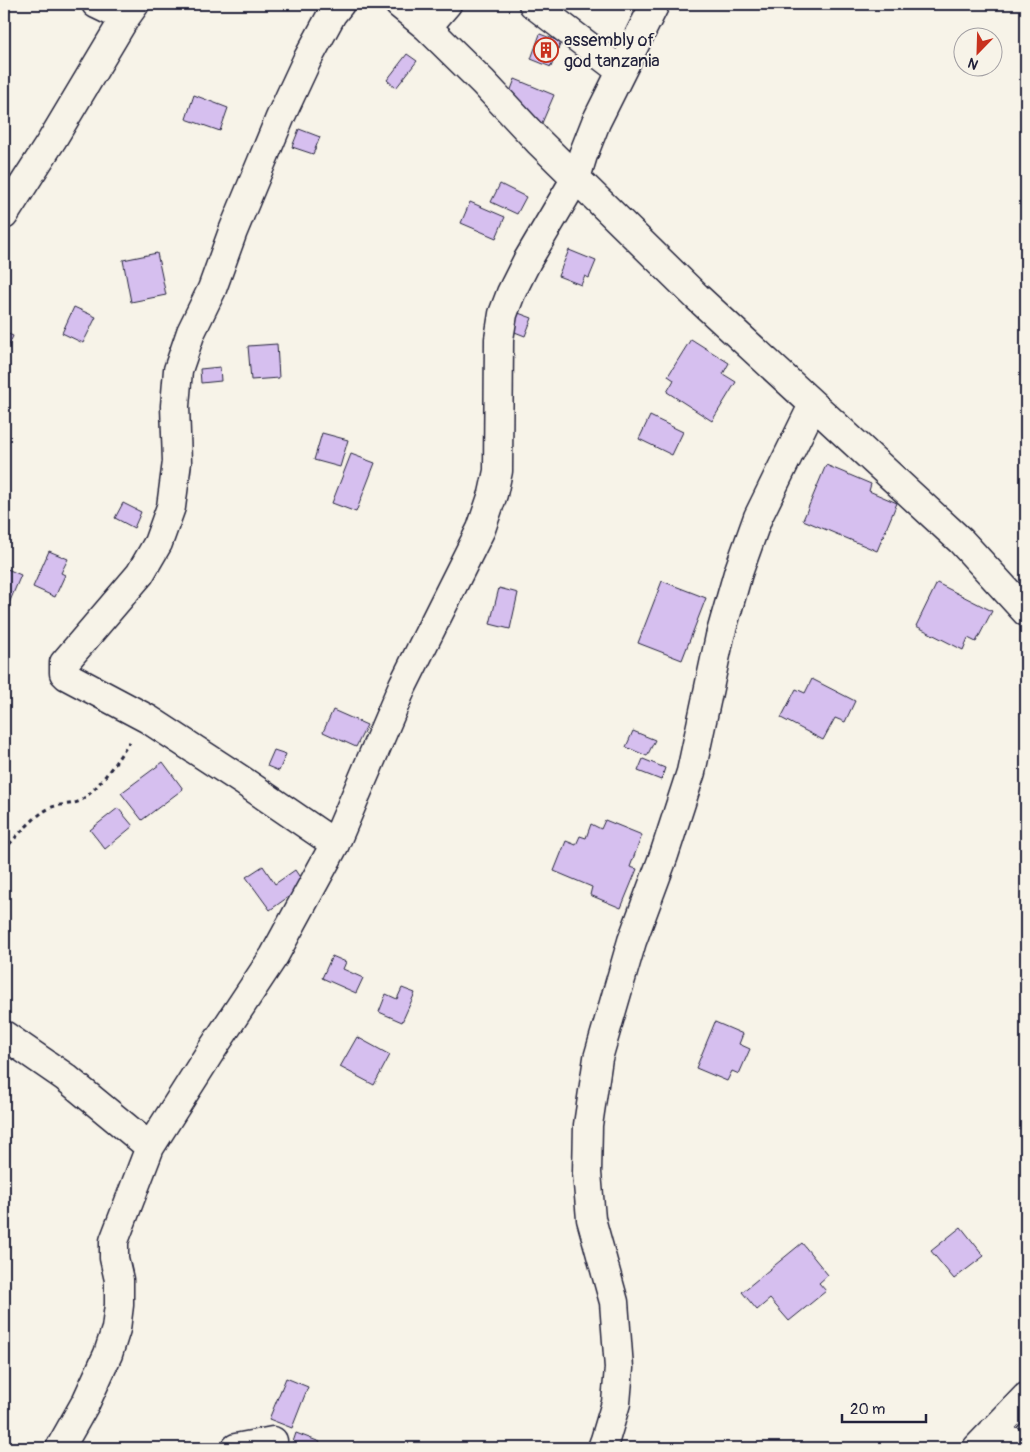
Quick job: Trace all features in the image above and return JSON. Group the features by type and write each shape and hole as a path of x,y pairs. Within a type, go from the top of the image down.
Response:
{"street":[{"path":"4,215 130,11 96,4"},
{"path":"335,844 244,781 148,719 67,676 64,673 63,667 64,663 140,574 158,543 171,507 176,462 175,406 178,370 280,118 307,60 332,14 340,4"},
{"path":"399,4 427,27 483,82 539,142 697,297 960,541 1026,612"},
{"path":"427,27 447,4"},
{"path":"532,4 621,71"},
{"path":"68,1448 108,1354 116,1330 119,1280 114,1258 114,1241 150,1147 274,956 335,844 402,685 481,529 498,471 499,339 503,314 511,293 527,262 576,178 596,122 655,4"},
{"path":"602,1448 616,1402 620,1368 614,1302 591,1219 587,1173 588,1125 598,1058 632,941 664,855 691,772 720,636 738,573 758,517 813,405"},
{"path":"4,1035 65,1077 150,1147"},
{"path":"985,1439 1026,1397"},
{"path":"985,1439 1025,1448"},
{"path":"236,1448 273,1441"}],"path":[{"path":"4,850 45,810 85,798 148,719"}],"building":[{"name":"assembly of god tanzania","path":"540,34 561,42 551,67 531,59"},
{"path":"407,54 417,61 396,88 387,80"},
{"path":"515,79 554,95 542,123 519,114 507,100"},
{"path":"194,95 228,108 220,131 186,119"},
{"path":"299,129 320,137 313,154 292,147"},
{"path":"500,184 526,197 517,214 491,202"},
{"path":"470,202 505,217 496,238 461,223"},
{"path":"569,250 596,261 589,278 585,276 581,285 558,276"},
{"path":"157,253 166,295 131,302 123,260"},
{"path":"74,307 96,317 83,343 62,333"},
{"path":"513,311 532,318 525,336 507,329"},
{"path":"4,332 13,336 5,354 4,354"},
{"path":"691,339 729,363 723,374 736,382 712,421 667,392 674,380 668,376"},
{"path":"277,344 279,378 251,380 248,346"},
{"path":"220,367 221,381 201,383 200,369"},
{"path":"650,416 683,432 672,455 639,439"},
{"path":"322,433 348,440 340,467 314,460"},
{"path":"351,454 375,463 356,512 332,503"},
{"path":"826,465 871,484 869,491 897,503 877,551 803,520"},
{"path":"123,503 141,512 134,528 115,518"},
{"path":"49,551 68,559 61,573 65,575 55,597 33,587"},
{"path":"5,568 21,575 7,608 4,607"},
{"path":"662,581 706,598 682,660 638,643"},
{"path":"937,583 992,611 976,642 968,638 963,650 916,626"},
{"path":"499,588 518,593 510,629 490,624"},
{"path":"812,679 855,701 845,722 835,718 823,740 781,718 796,689 805,693"},
{"path":"333,710 367,725 356,747 323,732"},
{"path":"633,731 655,740 647,756 626,747"},
{"path":"274,750 286,754 279,771 267,766"},
{"path":"643,759 665,768 661,780 638,771"},
{"path":"163,762 183,789 142,820 121,793"},
{"path":"118,808 133,826 105,849 90,830"},
{"path":"605,820 642,835 630,867 637,869 621,908 590,895 592,887 554,871 566,841 576,845 580,836 586,838 591,824 601,829"},
{"path":"263,866 275,884 295,870 305,885 270,910 246,877"},
{"path":"332,956 346,962 343,969 363,978 356,993 322,978"},
{"path":"402,988 415,993 402,1022 379,1012 386,994 397,999"},
{"path":"715,1022 743,1034 739,1044 750,1049 739,1074 732,1071 727,1081 696,1068"},
{"path":"357,1037 390,1055 374,1085 340,1067"},
{"path":"961,1227 984,1256 954,1279 931,1251"},
{"path":"802,1243 828,1275 819,1283 826,1291 789,1321 770,1299 757,1310 742,1292"},
{"path":"286,1378 308,1387 292,1428 269,1419"},
{"path":"296,1433 320,1442 318,1448 291,1448"}],"place":[{"name":"assembly of god tanzania","path":"546,50"}]}
